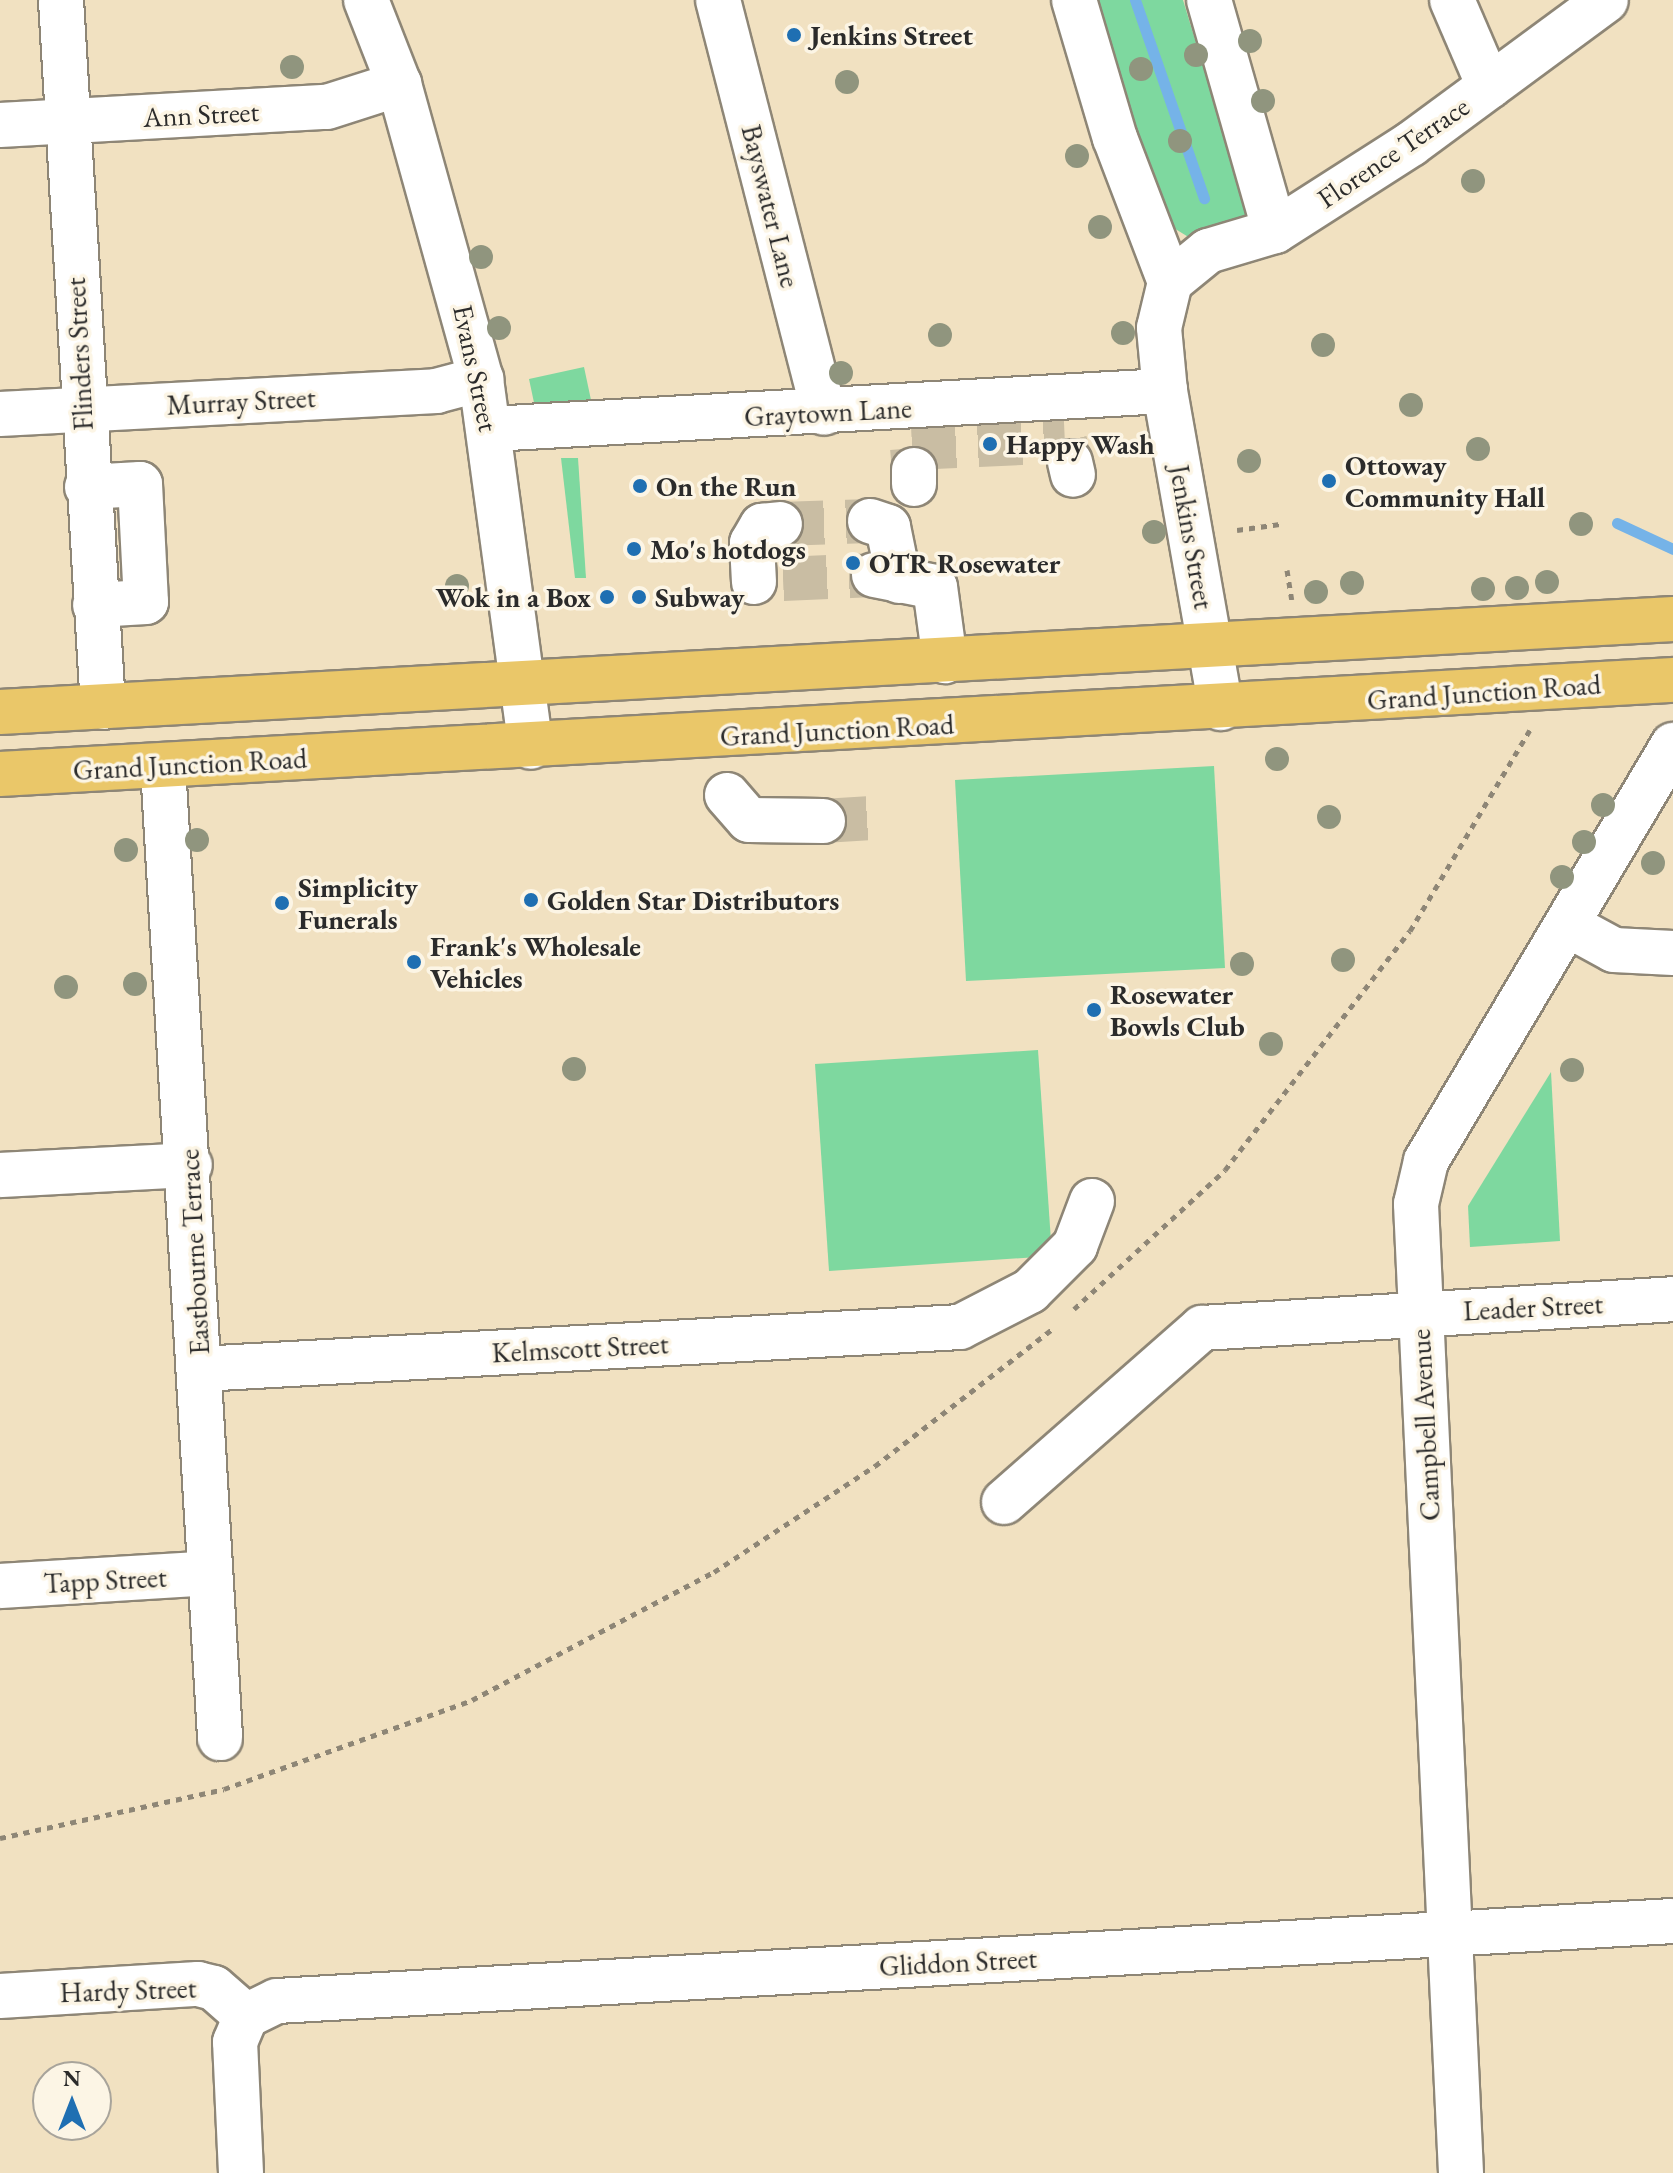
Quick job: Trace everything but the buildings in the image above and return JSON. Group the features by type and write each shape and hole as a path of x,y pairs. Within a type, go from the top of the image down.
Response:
{"highway":[{"path":"0,712 1673,619"},
{"name":"Grand Junction Road","path":"0,774 531,747 1673,680"}],"street":[{"name":"Flinders Street","path":"61,0 82,410 103,707"},
{"name":"Evans Street","path":"366,0 399,84 481,379 491,429 531,747"},
{"name":"Bayswater Lane","path":"718,0 824,413"},
{"path":"1074,0 1115,138 1170,282"},
{"path":"1209,0 1275,231"},
{"path":"1452,0 1489,86"},
{"name":"Florence Terrace","path":"1170,282 1208,251 1275,231 1489,86 1606,0"},
{"name":"Ann Street","path":"0,125 327,107 399,84"},
{"name":"Jenkins Street","path":"1170,282 1159,328 1165,391 1221,708"},
{"name":"Murray Street","path":"0,414 436,391 481,379"},
{"name":"Graytown Lane","path":"491,429 824,413 1165,391"},
{"path":"870,521 888,527 887,578 935,587 945,661"},
{"path":"758,591 752,543 762,526 780,524"},
{"name":"Campbell Avenue","path":"1461,2173 1416,1204 1426,1161 1673,745"},
{"name":"Eastbourne Terrace","path":"163,766 190,1165 220,1738"},
{"path":"727,795 749,820 823,821"},
{"path":"1568,925 1614,950 1673,953"},
{"path":"0,1175 190,1165"},
{"name":"Kelmscott Street","path":"200,1369 960,1327 1030,1291 1075,1246 1092,1201"},
{"name":"Leader Street","path":"1004,1502 1202,1328 1673,1299"},
{"name":"Tapp Street","path":"0,1586 210,1573"},
{"name":"Gliddon Street","path":"246,2016 277,2001 1673,1921"},
{"name":"Hardy Street","path":"0,1996 198,1984 214,1988 246,2016"},
{"path":"241,2173 235,2042 246,2016"}],"path":[{"path":"1237,530 1280,524"},
{"path":"1287,570 1293,607"},
{"path":"0,1838 224,1789 472,1700 714,1572 875,1466 1056,1326 1225,1170 1410,931 1514,766 1537,715"}],"green space":[{"path":"1096,0 1183,0 1249,217 1190,238 1164,222"},
{"path":"584,367 591,400 536,412 529,379"},
{"path":"561,458 578,458 586,578 575,578"},
{"path":"1214,766 1225,968 966,981 955,780"},
{"path":"1038,1050 1052,1256 829,1271 815,1064"},
{"path":"1551,1072 1560,1241 1470,1247 1468,1206"}],"waterway":[{"path":"1135,0 1204,198"},
{"path":"1617,523 1673,549"}],"tunnel":[{"path":"914,470 912,448 1065,441 1070,462"},
{"path":"780,524 870,521"},
{"path":"783,579 874,575"},
{"path":"823,821 888,817"}],"place":[{"name":"Jenkins Street","path":"794,35"},
{"name":"Happy Wash","path":"990,444"},
{"name":"Ottoway Community Hall","path":"1329,481"},
{"name":"On the Run","path":"640,486"},
{"name":"Mo's hotdogs","path":"634,549"},
{"name":"OTR Rosewater","path":"853,563"},
{"name":"Wok in a Box","path":"607,597"},
{"name":"Subway","path":"639,597"},
{"name":"Golden Star Distributors","path":"531,900"},
{"name":"Simplicity Funerals","path":"282,903"},
{"name":"Frank's Wholesale Vehicles","path":"414,962"},
{"name":"Rosewater Bowls Club","path":"1094,1010"}]}
